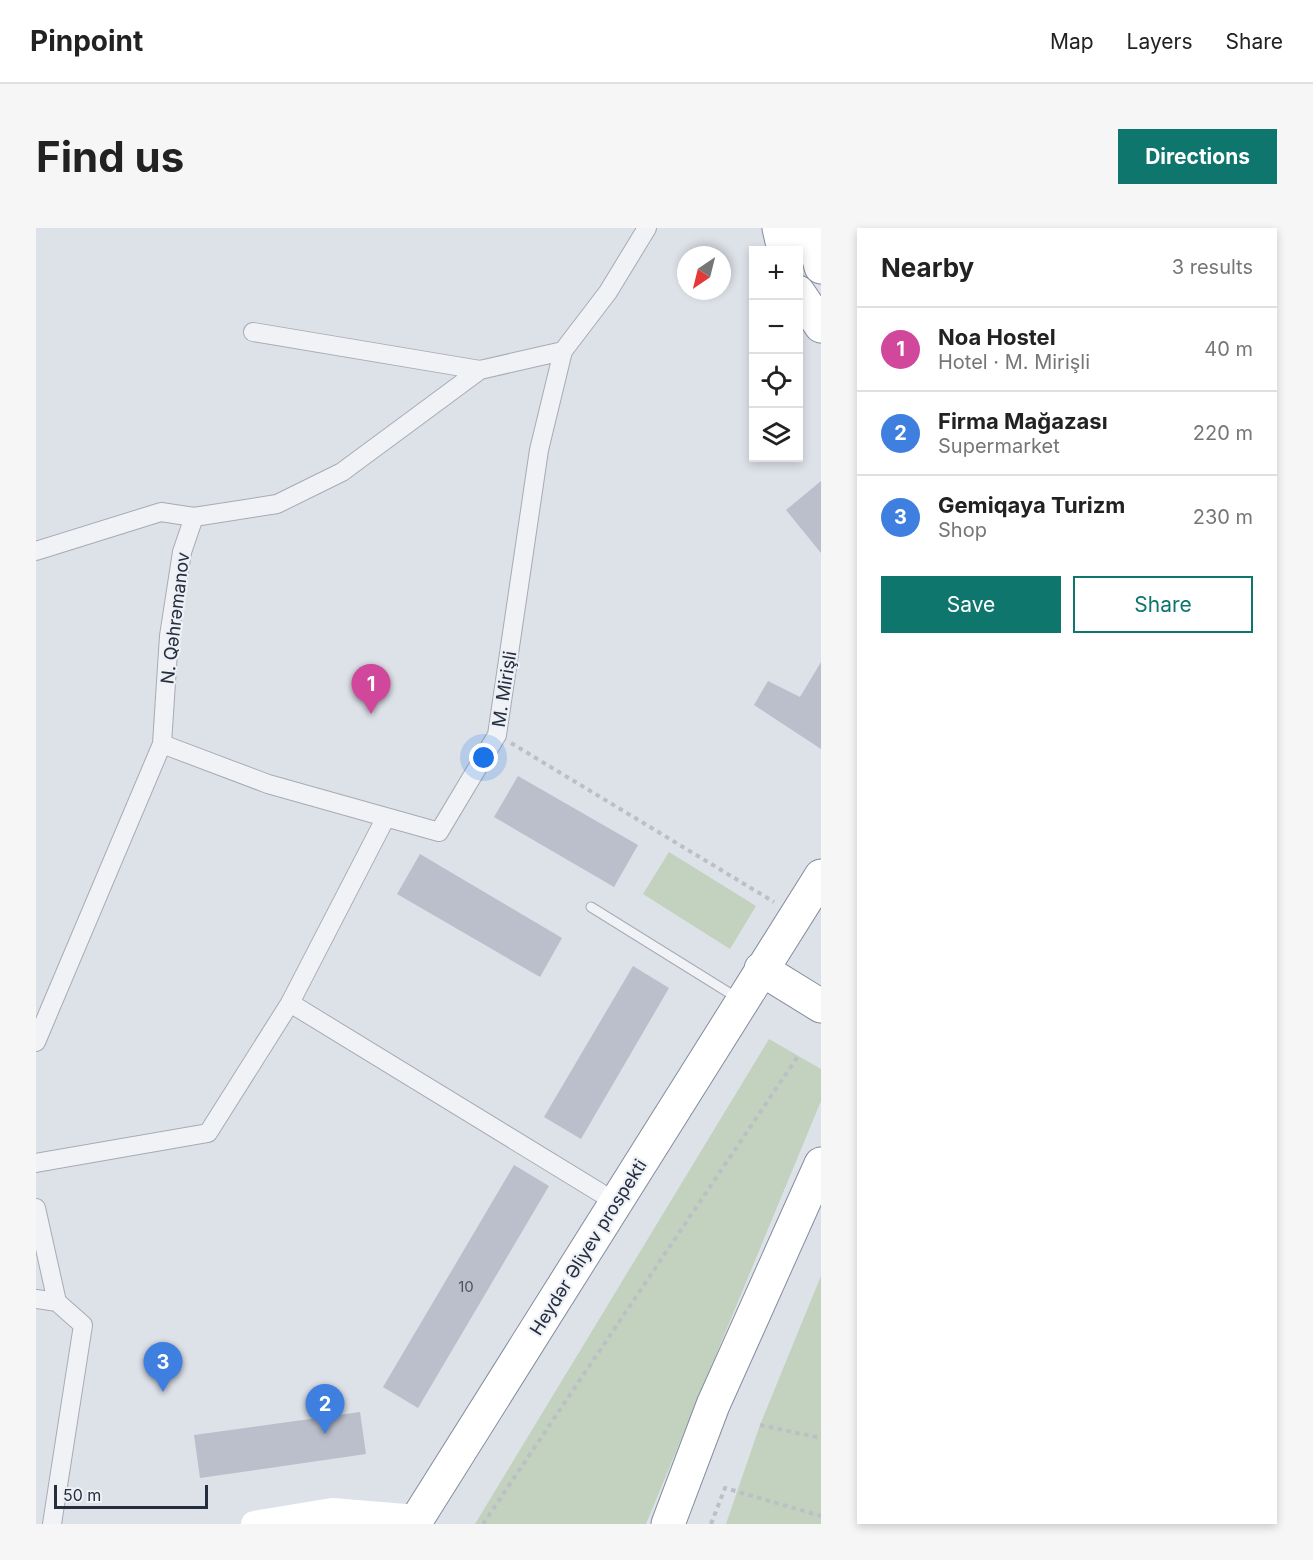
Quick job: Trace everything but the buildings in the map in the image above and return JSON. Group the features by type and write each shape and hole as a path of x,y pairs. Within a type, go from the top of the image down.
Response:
{"highway":[{"path":"779,228 783,246"},
{"path":"811,228 821,267"},
{"path":"803,299 821,326"},
{"name":"Heydər Əliyev prospekti","path":"416,1521 741,1000 821,876"},
{"path":"761,969 821,1006"},
{"path":"668,1524 713,1405 821,1164"}],"street":[{"path":"253,332 480,370 563,351 608,292 647,228"},
{"name":"M. Mirişli","path":"162,744 268,784 385,819 439,832 497,735 539,450 563,351"},
{"path":"36,551 161,512 194,517 277,504 342,472 480,370"},
{"name":"N. Qəhrəmanov","path":"36,1042 162,744 171,626 182,552 194,517"},
{"path":"36,1163 208,1133 290,1003 385,819"},
{"path":"290,1003 616,1203"},
{"path":"36,1208 57,1302"},
{"path":"36,1299 57,1302 83,1325 52,1524"},
{"path":"254,1524 332,1511 416,1521"}],"lane":[{"path":"591,907 741,1000"}],"path":[{"path":"497,735 795,915"},
{"path":"483,1524 798,1056"},
{"path":"760,1425 821,1438"},
{"path":"711,1524 725,1488 821,1516"}],"green space":[{"path":"669,852 756,906 730,949 643,894"},
{"path":"769,1039 821,1069 821,1101 646,1524 475,1524"},
{"path":"821,1276 821,1524 726,1524 760,1425"}],"place":[{"name":"Noa Hostel","path":"371,714"},
{"name":"Gemiqaya Turizm","path":"163,1392"},
{"name":"Firma Mağazası","path":"325,1434"}]}
